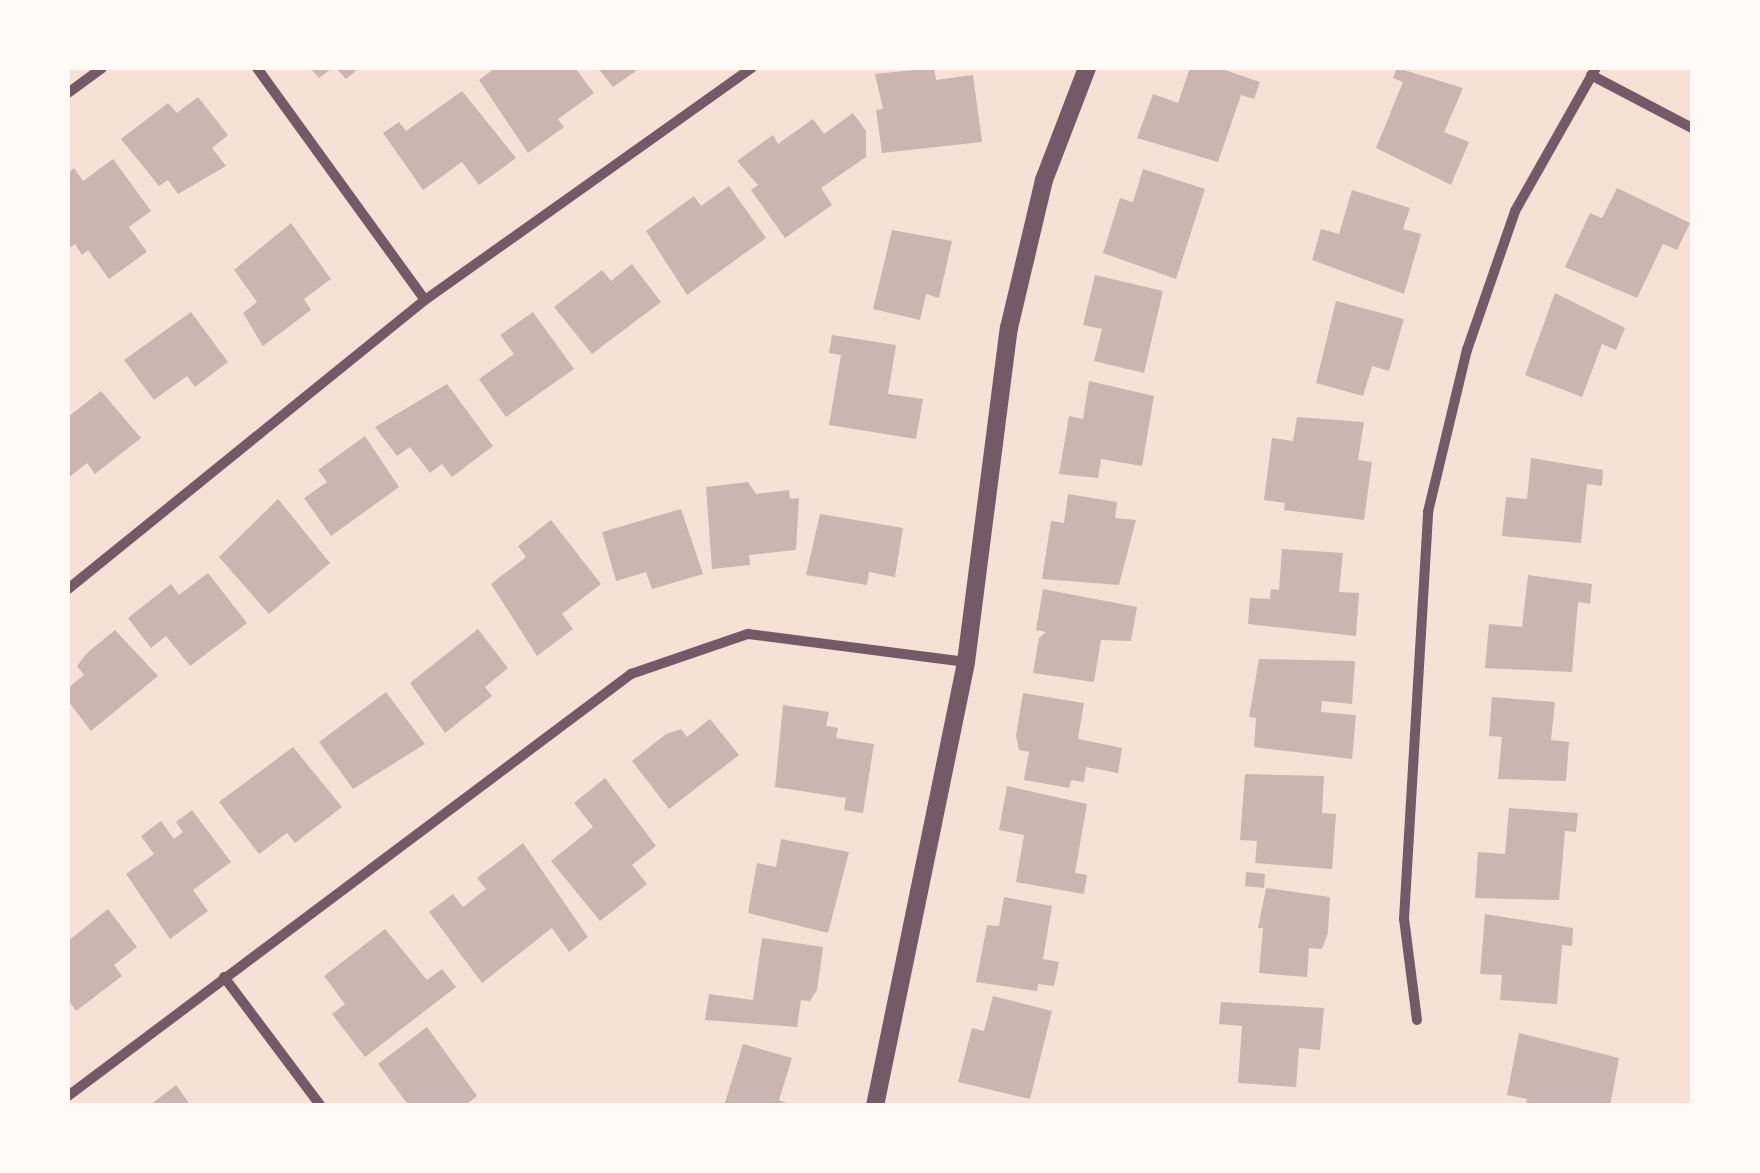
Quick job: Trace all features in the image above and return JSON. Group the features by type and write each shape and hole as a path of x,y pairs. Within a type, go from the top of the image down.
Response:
{"street":[{"path":"68,93 102,68"},
{"path":"256,68 424,300"},
{"path":"68,589 424,300 752,68"},
{"path":"875,1106 966,662 1009,328 1044,180 1086,68"},
{"path":"1417,1020 1404,919 1428,512 1467,350 1516,211 1594,72 1692,128"},
{"path":"68,1096 631,674 748,634 966,662"},
{"path":"224,978 321,1106"}],"building":[{"path":"310,68 332,68 319,78"},
{"path":"336,68 359,68 346,79"},
{"path":"495,68 575,68 594,93 558,119 564,127 528,153 479,80"},
{"path":"598,68 640,68 613,87"},
{"path":"934,68 936,80 973,75 982,142 882,153 876,110 883,109 875,74"},
{"path":"1190,68 1219,68 1260,82 1254,99 1241,95 1218,162 1137,138 1153,94 1178,103"},
{"path":"1397,68 1463,88 1444,132 1469,142 1451,185 1376,148 1403,82 1393,78"},
{"path":"462,91 516,158 479,185 462,162 423,190 383,133 399,122 406,131"},
{"path":"198,97 228,135 212,148 226,166 178,194 168,180 159,186 121,139 168,103 177,113"},
{"path":"853,113 866,131 866,157 821,188 832,205 785,238 751,190 758,185 737,161 773,135 778,144 813,119 824,134"},
{"path":"113,159 151,211 129,227 147,252 109,279 88,250 82,255 75,244 68,249 68,173 74,168 83,181"},
{"path":"1143,169 1205,189 1176,279 1103,253 1120,198 1133,202"},
{"path":"729,186 766,238 687,295 646,231 694,196 701,206"},
{"path":"1617,188 1690,223 1677,250 1663,244 1637,298 1565,267 1590,213 1602,218"},
{"path":"1352,190 1410,208 1403,229 1421,234 1404,294 1312,260 1321,229 1339,234"},
{"path":"291,223 331,279 304,299 311,310 263,346 243,313 257,302 234,270"},
{"path":"892,230 952,241 939,298 926,294 920,320 873,309"},
{"path":"632,264 661,302 592,354 554,307 602,270 611,281"},
{"path":"1095,275 1163,291 1144,373 1094,361 1102,329 1083,325"},
{"path":"1555,293 1625,328 1616,350 1602,344 1582,397 1525,375"},
{"path":"1336,301 1404,319 1389,371 1372,366 1363,396 1316,383"},
{"path":"191,312 228,362 195,387 187,376 154,400 124,360"},
{"path":"533,312 574,369 506,417 479,379 514,354 500,335"},
{"path":"832,335 896,345 888,394 923,399 916,439 829,425 841,355 829,353"},
{"path":"1089,381 1154,396 1142,466 1101,459 1098,478 1059,474 1069,416 1083,419"},
{"path":"447,384 493,446 452,477 442,464 430,473 410,447 397,456 375,427"},
{"path":"101,391 141,438 95,474 87,463 68,478 68,417"},
{"path":"1297,417 1364,422 1358,460 1372,462 1364,520 1284,510 1285,503 1264,500 1272,438 1293,441"},
{"path":"365,436 399,487 331,536 304,498 327,482 318,470"},
{"path":"1531,458 1603,470 1602,486 1587,484 1581,543 1502,536 1506,497 1527,499"},
{"path":"748,482 756,494 789,490 790,499 799,498 796,550 749,555 750,565 712,569 706,487"},
{"path":"1068,494 1117,502 1115,518 1136,520 1119,585 1042,579 1051,521 1064,523"},
{"path":"278,499 330,563 269,614 219,557"},
{"path":"681,509 703,574 652,589 646,572 616,581 602,532"},
{"path":"820,514 903,528 895,577 869,572 867,585 806,575"},
{"path":"551,520 601,584 562,614 573,629 537,656 491,584 526,557 518,546"},
{"path":"1282,549 1343,553 1339,592 1359,593 1356,636 1248,624 1250,598 1270,599 1271,589 1279,590"},
{"path":"208,573 247,623 190,666 166,636 151,648 128,618 171,584 179,595"},
{"path":"1528,575 1592,584 1590,604 1578,602 1572,672 1485,668 1489,624 1522,627"},
{"path":"1043,589 1137,607 1131,641 1101,640 1094,682 1033,673 1039,638 1046,632 1036,630"},
{"path":"478,629 508,668 485,687 492,696 445,733 410,683"},
{"path":"115,630 158,676 91,731 68,701 68,688 84,675 77,666 87,653"},
{"path":"1259,659 1355,661 1352,704 1322,701 1321,712 1356,715 1352,759 1254,747 1256,718 1249,717"},
{"path":"386,692 425,744 353,789 319,742"},
{"path":"1023,693 1084,703 1078,739 1122,748 1118,773 1086,767 1084,782 1071,780 1069,788 1024,780 1029,752 1019,750 1016,736"},
{"path":"1492,697 1555,702 1551,740 1569,742 1566,781 1498,779 1502,737 1489,736"},
{"path":"783,705 829,712 826,726 838,728 836,738 874,744 863,813 844,810 846,798 775,787"},
{"path":"710,719 739,755 669,809 632,761 666,734 681,729 687,737"},
{"path":"293,747 342,807 295,843 287,833 259,854 219,802"},
{"path":"1245,774 1324,776 1322,813 1336,814 1332,869 1255,863 1257,841 1240,840"},
{"path":"605,778 656,846 632,865 647,884 600,921 551,861 593,827 574,803"},
{"path":"1007,786 1087,804 1075,873 1087,875 1084,894 1016,882 1024,835 999,830"},
{"path":"1509,808 1578,813 1576,832 1565,831 1559,900 1475,898 1478,852 1505,854"},
{"path":"192,810 231,862 193,890 208,911 170,939 126,874 154,854 141,836 161,821 174,839 183,832 176,822"},
{"path":"781,839 849,852 828,933 748,913 757,863 776,867"},
{"path":"523,843 588,937 569,952 552,928 482,983 429,912 453,894 463,907 486,889 477,878"},
{"path":"1246,872 1265,874 1264,888 1245,886"},
{"path":"1266,888 1330,897 1328,933 1322,949 1309,948 1307,977 1259,973 1263,928 1258,928"},
{"path":"1004,897 1052,906 1043,959 1059,962 1054,986 1038,984 1037,991 976,982 987,925 999,926"},
{"path":"108,909 137,947 114,965 122,976 76,1011 68,999 68,941"},
{"path":"1485,914 1573,928 1572,946 1562,945 1557,1004 1500,1000 1502,975 1480,974"},
{"path":"385,929 427,980 442,969 456,987 365,1057 332,1014 345,1004 324,976"},
{"path":"762,938 823,947 817,990 810,1001 801,1000 797,1027 705,1020 709,994 753,1000"},
{"path":"993,996 1052,1011 1030,1099 958,1082 972,1028 984,1031"},
{"path":"1221,1002 1324,1008 1320,1050 1299,1048 1296,1087 1238,1083 1242,1026 1219,1024"},
{"path":"427,1027 477,1096 464,1106 409,1106 378,1064"},
{"path":"1519,1033 1619,1058 1610,1106 1526,1106 1527,1099 1507,1095"},
{"path":"743,1044 792,1058 779,1100 794,1106 724,1106"},
{"path":"176,1085 191,1106 149,1106"}]}
